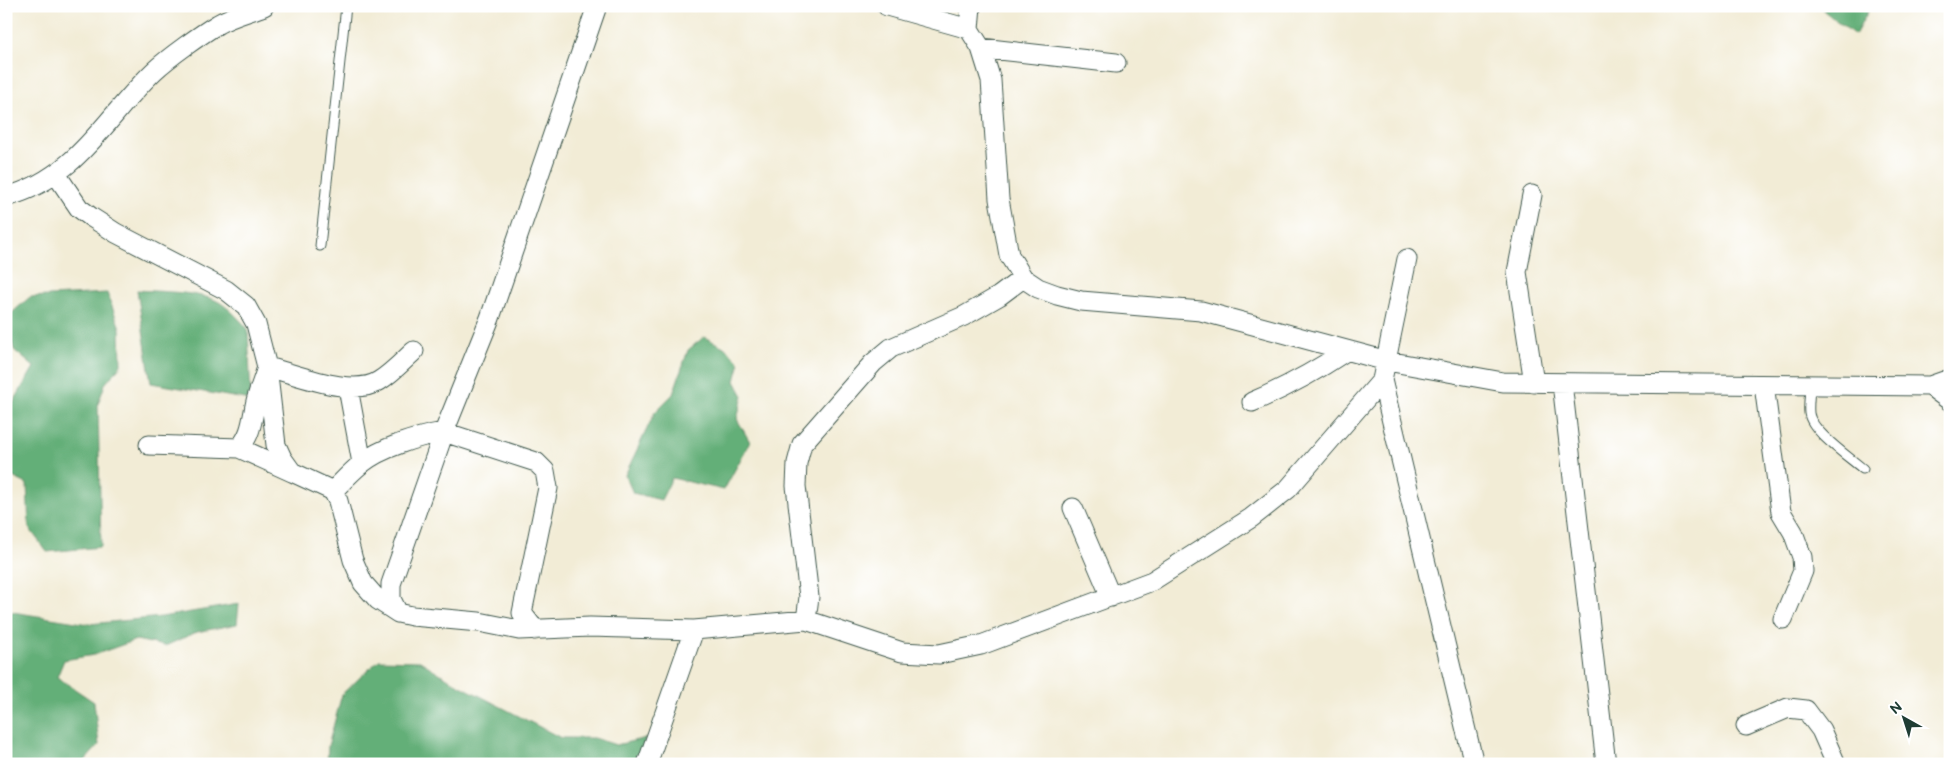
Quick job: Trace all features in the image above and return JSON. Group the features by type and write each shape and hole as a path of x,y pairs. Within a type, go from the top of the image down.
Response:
{"street":[{"path":"6,197 23,193 56,174 88,147 154,71 219,24 264,6"},
{"path":"398,613 391,599 391,584 444,432 490,318 597,6"},
{"path":"887,6 970,29"},
{"path":"971,6 970,29 981,48 992,80 1003,230 1008,254 1023,278 1047,292 1081,301 1201,311 1387,361 1503,382 1930,386 1950,379"},
{"path":"981,48 1116,63"},
{"path":"56,174 79,208 91,217 116,233 226,290 246,306 256,324 267,367 276,445 292,472"},
{"path":"1532,195 1517,272 1534,383"},
{"path":"149,445 239,448 333,492 338,501 353,560 363,583 378,600 398,613 479,622 519,630 590,627 694,630 806,620 902,652 939,654 981,645 1152,581 1251,518 1288,489 1382,380 1407,259"},
{"path":"806,620 809,597 796,486 797,463 802,444 873,364 891,348 964,316 999,296 1023,278"},
{"path":"267,367 348,388 363,388 379,381 414,351"},
{"path":"1252,402 1310,374 1346,351"},
{"path":"239,448 246,441 250,431 256,399 267,367"},
{"path":"1382,380 1474,764"},
{"path":"1562,383 1606,764"},
{"path":"1764,385 1781,512 1793,532 1802,557 1803,571 1783,619"},
{"path":"1930,386 1950,401"},
{"path":"348,388 362,463"},
{"path":"333,492 362,463 392,448 429,435 444,432 536,462 545,471 548,488 523,606 526,620 535,630"},
{"path":"1073,508 1111,597"},
{"path":"648,764 694,630"},
{"path":"1746,726 1788,708 1806,710 1821,730 1836,764"}],"lane":[{"path":"320,246 346,6"},
{"path":"1810,385 1809,412 1811,420 1824,435 1863,470"}],"green space":[{"path":"1824,6 1871,6 1855,35 1824,11"},
{"path":"137,290 177,292 206,297 215,300 233,313 248,329 251,400 151,383"},
{"path":"107,293 120,328 121,365 105,384 98,404 101,547 47,552 29,528 27,484 6,474 6,415 34,367 14,350 6,318 30,297"},
{"path":"704,337 724,347 740,362 735,381 743,396 737,419 750,442 724,490 672,478 661,500 633,493 625,475 655,412 673,394 688,350"},
{"path":"239,604 237,624 197,632 165,646 136,640 94,655 64,660 57,677 94,702 99,745 82,764 6,764 6,611 89,624 161,617"},
{"path":"379,660 420,661 457,684 561,738 594,738 616,745 646,738 636,764 327,764 328,746 342,694"}]}
